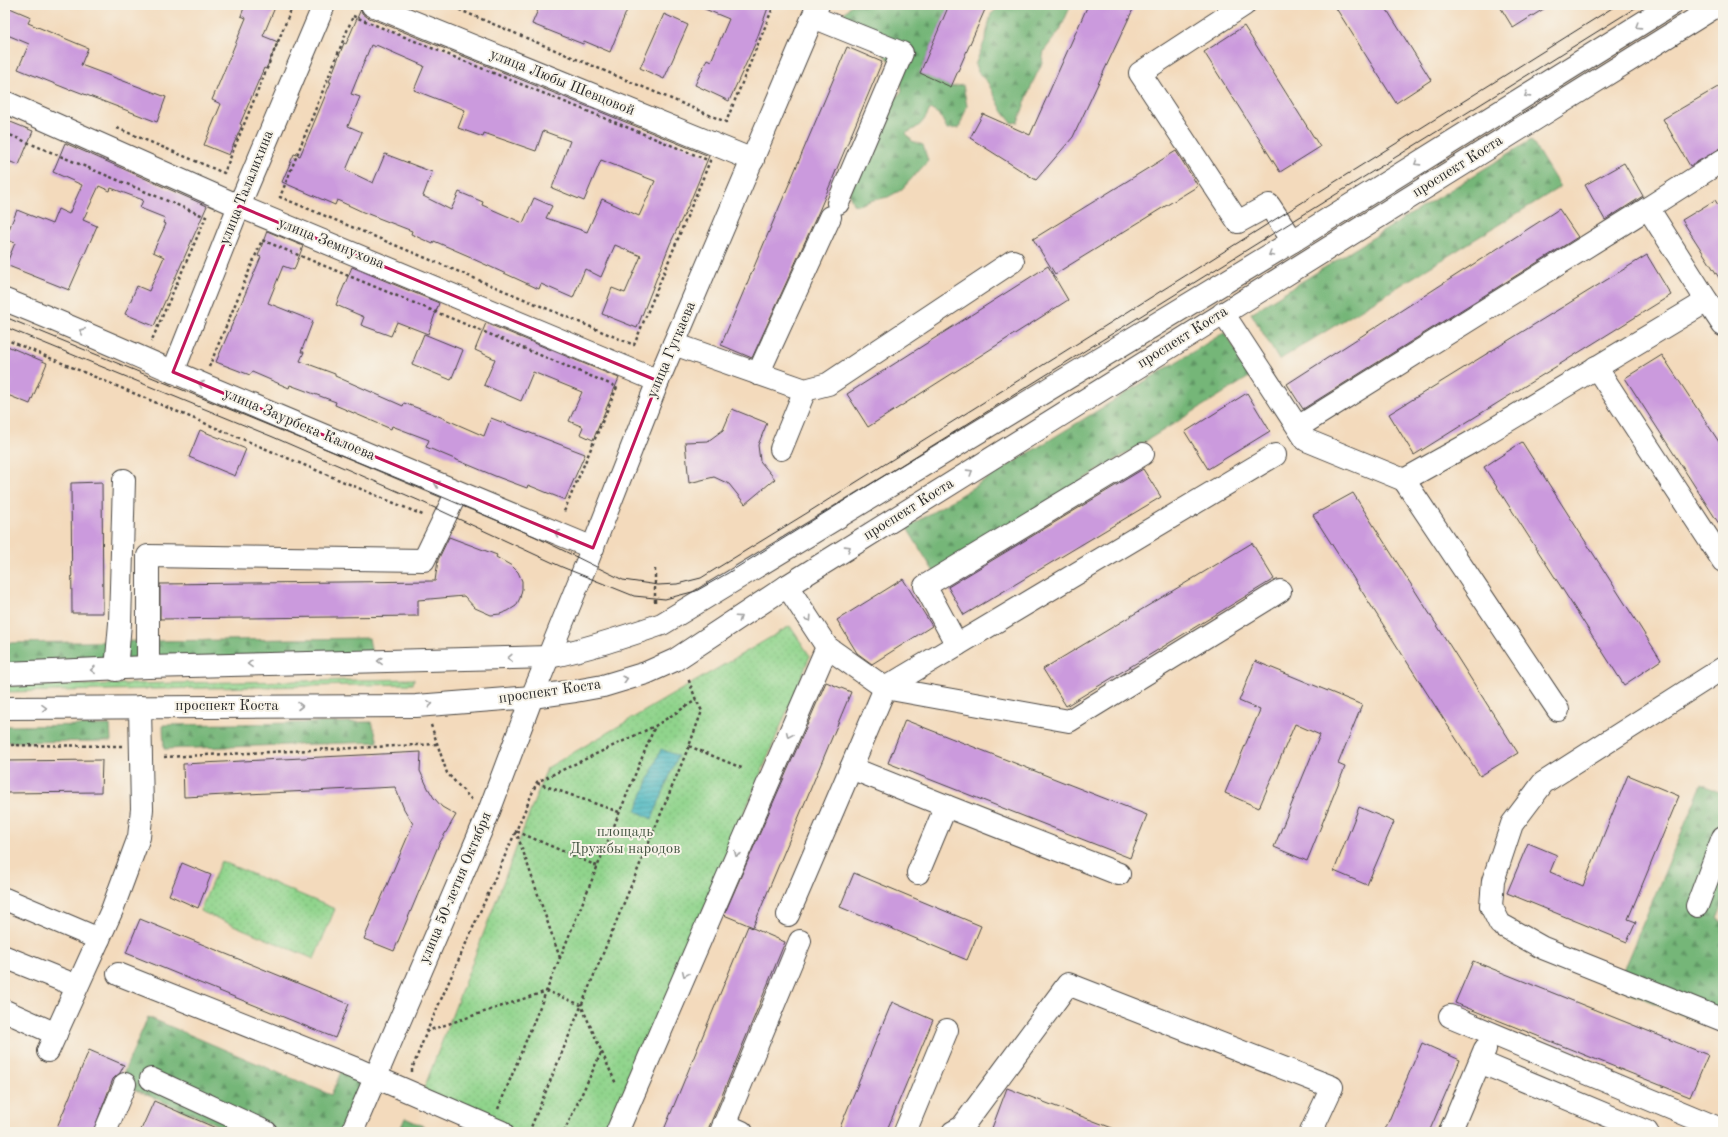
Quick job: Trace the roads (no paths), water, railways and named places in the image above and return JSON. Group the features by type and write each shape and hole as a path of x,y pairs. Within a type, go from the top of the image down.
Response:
{"main road":[{"name":"улица Талалихина","path":"173,372 239,206 324,5"},
{"name":"улица Любы Шевцовой","path":"372,5 753,160"},
{"path":"1244,5 1140,73 1238,222 1269,205 1293,241"},
{"name":"проспект Коста","path":"5,673 116,670 148,667 549,657 605,643 662,624 1293,241 1671,5"},
{"name":"проспект Коста","path":"5,708 140,706 416,706 532,697 575,692 604,686 646,673 675,660 787,586 1718,5"},
{"name":"улица Гугкаева","path":"532,697 593,548 658,380 753,160 815,11"},
{"path":"758,374 834,210 902,53 815,11"},
{"name":"улица Земнухова","path":"5,102 239,206 658,380"},
{"path":"1298,427 1723,160"},
{"path":"1648,208 1723,325"},
{"path":"674,344 805,390 828,384 1013,261"},
{"name":"улица Заурбека Калоева","path":"5,300 68,325 173,372 593,548"},
{"path":"1404,480 1472,442 1707,301"},
{"path":"1223,313 1306,440 1404,480 1558,710"},
{"path":"1596,367 1723,561"},
{"path":"781,449 805,390"},
{"path":"957,645 925,586 1143,454"},
{"path":"788,915 886,688 1275,454"},
{"path":"116,670 120,623 124,480"},
{"path":"148,667 148,556 424,560 457,492"},
{"path":"787,586 827,647 886,688 1069,721 1280,591"},
{"path":"617,1132 827,647"},
{"path":"1723,668 1543,783 1512,824 1493,881 1491,906 1500,924 1543,948 1723,1020"},
{"name":"улица 50-летия Октября","path":"352,1132 488,814 532,697"},
{"path":"5,1011 52,1042 99,940 112,910 139,837 142,809 142,746 140,706"},
{"path":"851,768 1119,874"},
{"path":"918,873 946,806"},
{"path":"1697,906 1723,837"},
{"path":"5,899 99,940"},
{"path":"729,1130 800,941"},
{"path":"5,957 77,986"},
{"path":"118,974 375,1077 500,1123"},
{"path":"964,1130 1068,984 1332,1087 1312,1132"},
{"path":"1450,1016 1723,1130"},
{"path":"905,1132 947,1030"},
{"path":"1450,1132 1492,1033"},
{"path":"1480,1062 1647,1132"},
{"path":"150,1079 266,1132"},
{"path":"104,1132 126,1084"},
{"path":"1600,1112 1613,1084"}],"water":[{"path":"661,749 678,756 652,819 636,811"}],"tram line":[{"path":"5,317 426,490 534,536 623,580 658,585 677,584 701,578 807,513 1617,5"},
{"path":"5,327 273,437 420,501 562,567 634,596 665,599 696,591 728,573 1640,5"}],"park label":[{"name":"площадь Дружбы народов","path":"625,840"}]}
